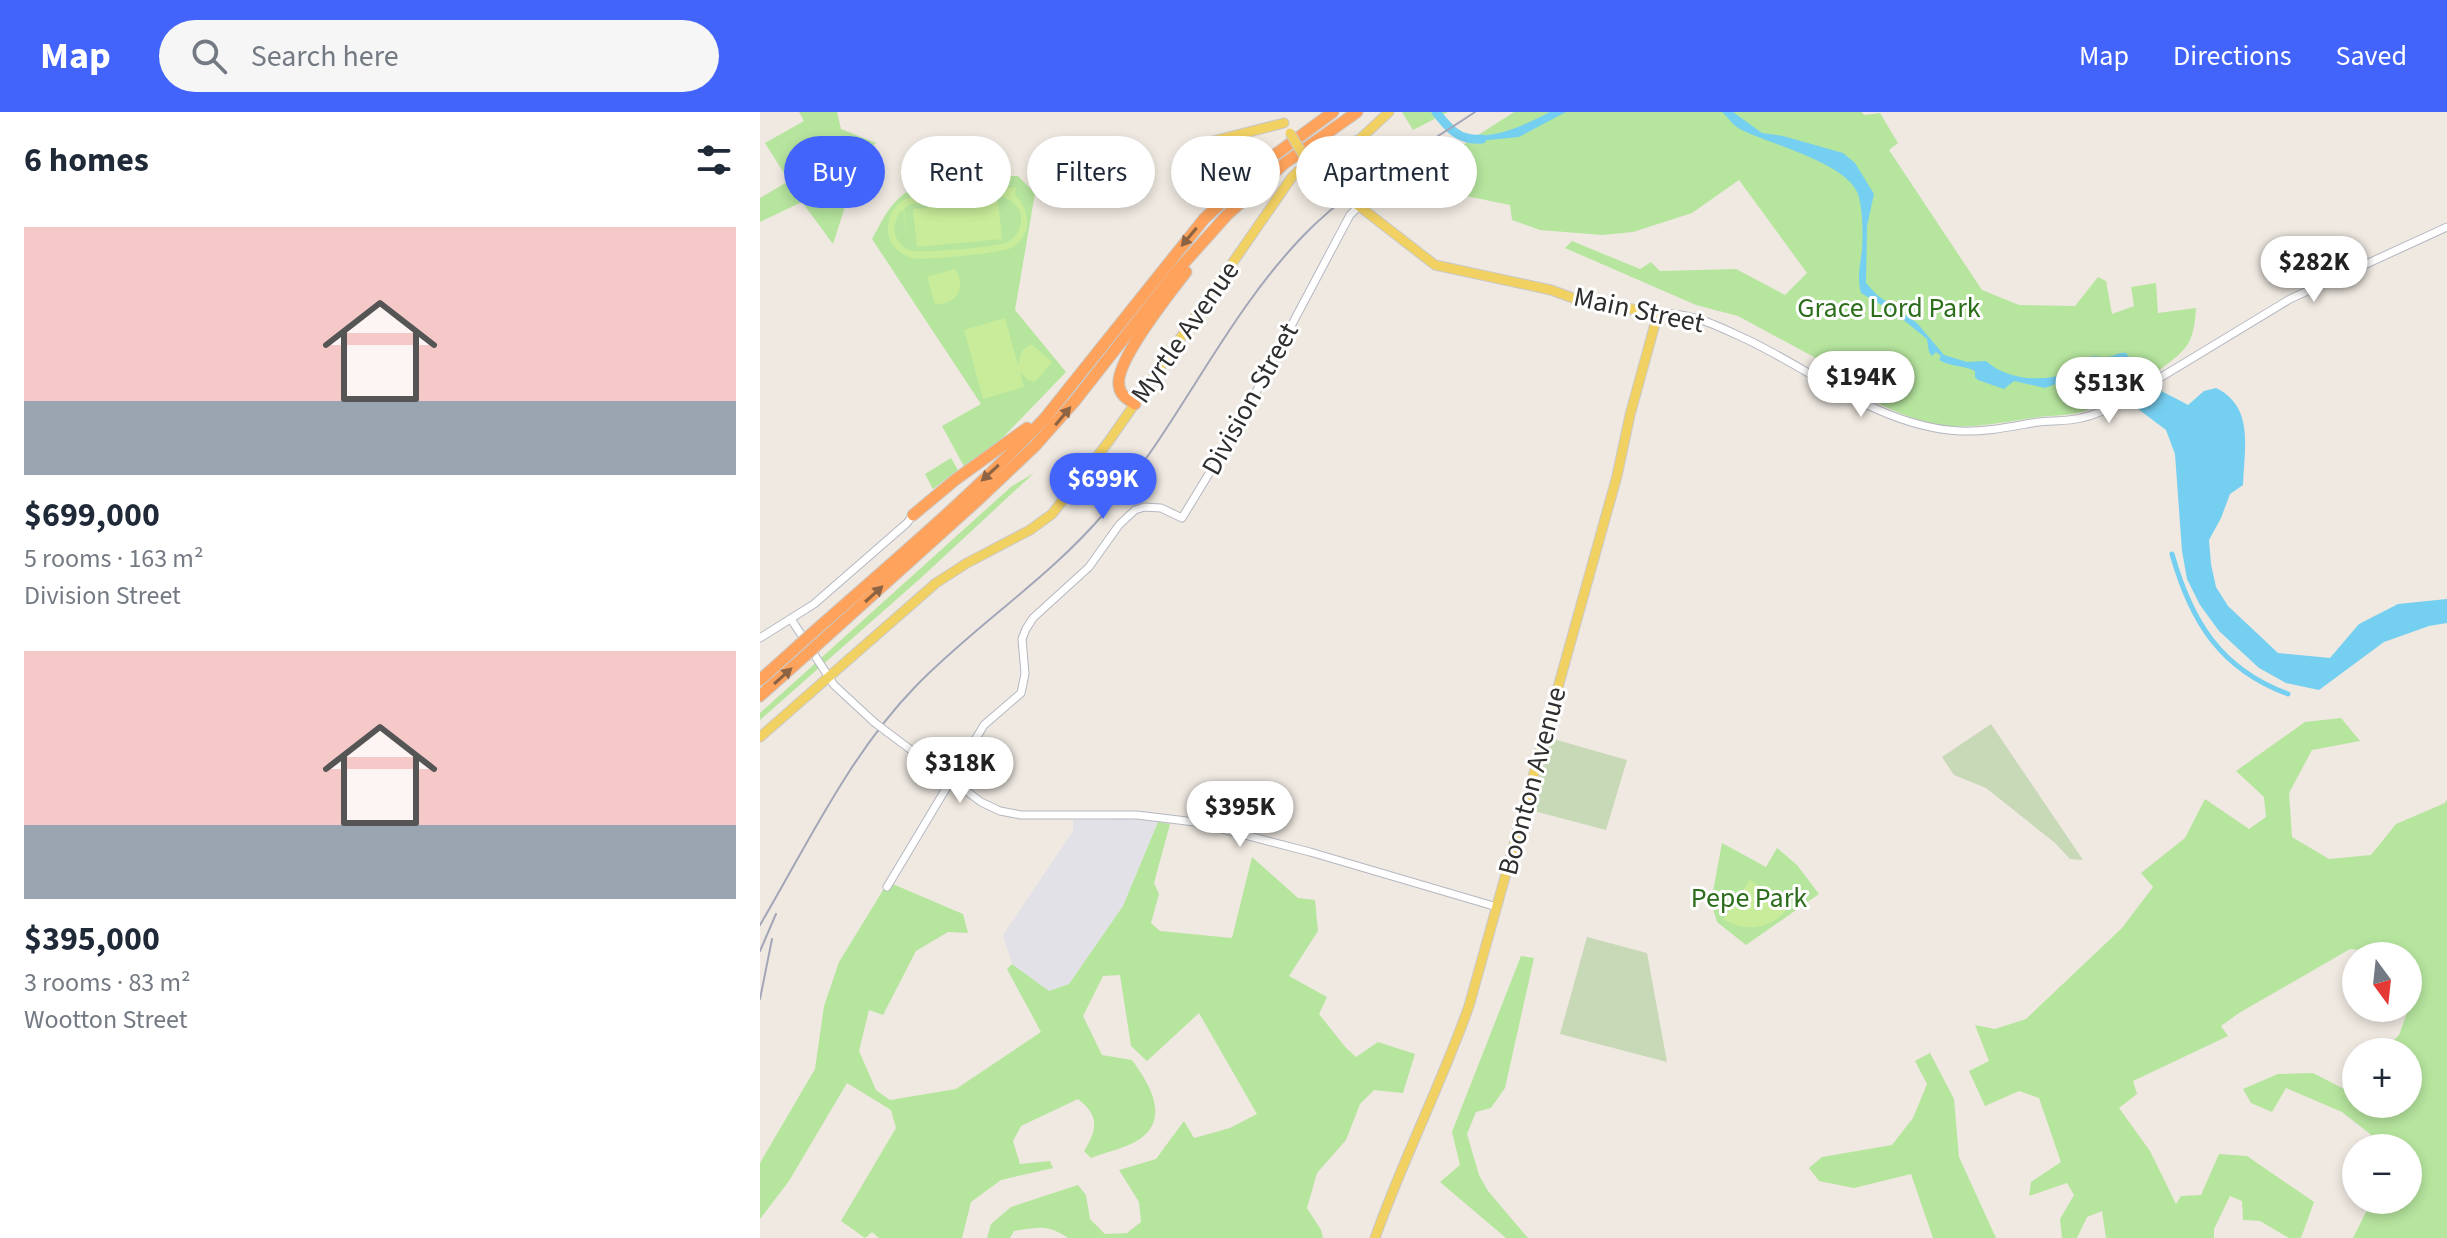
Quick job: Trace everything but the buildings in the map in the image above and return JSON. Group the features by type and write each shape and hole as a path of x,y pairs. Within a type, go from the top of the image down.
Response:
{"highway":[{"path":"760,696 802,651 1045,418 1204,219 1253,172 1333,112"},
{"path":"813,641 1029,453 1068,410 1207,237 1269,176 1357,112"},
{"path":"1280,147 1309,129"},
{"path":"1135,404 1125,398 1119,388 1120,371 1148,324 1203,249 1207,237"},
{"path":"913,515 966,472 1029,426 1045,418"},
{"path":"760,680 802,651"}],"main road":[{"name":"Main Street","path":"1280,112 1296,143"},
{"name":"Myrtle Avenue","path":"1363,136 1389,112"},
{"path":"1243,136 1287,128"},
{"name":"Myrtle Avenue","path":"760,737 936,583 1042,523 1101,453 1296,173"},
{"name":"Main Street","path":"1361,208 1435,265 1551,290 1584,302 1658,313"},
{"name":"Boonton Avenue","path":"1375,1238 1454,1050 1469,1006 1617,476 1658,313"}],"street":[{"name":"Division Street","path":"887,887 984,725 1021,693 1025,674 1022,639 1033,618 1089,567 1119,525 1135,510 1161,508 1182,518 1238,426 1355,208"},
{"name":"Main Street","path":"1658,313 1686,314 1703,319 1764,348 1868,405 1914,423 1946,430 1976,431 2079,419 2098,412 2125,399 2290,299 2447,227"},
{"path":"760,638 842,581 913,515"},
{"path":"791,619 827,677 844,697 981,802 1011,814 1126,815 1195,822 1497,907"}],"shaded area":[{"path":"1073,820 1158,822 1123,906 1069,984 1049,991 1012,964 1003,935 1073,831"}],"green space":[{"path":"799,112 837,112 841,129 858,136 784,136 784,173 765,143 804,121"},
{"path":"1402,112 1448,112 1413,130"},
{"name":"Grace Lord Park","path":"1514,112 1880,113 1898,143 1889,150 1982,290 2019,305 2075,306 2098,277 2106,281 2112,314 2134,306 2131,287 2156,283 2158,313 2196,308 2192,334 2185,348 2154,374 2082,412 1974,426 1948,426 1920,420 1878,403 1824,374 1827,368 1814,357 1738,316 1696,305 1565,248 1572,241 1640,269 1651,262 1660,271 1736,269 1785,295 1807,273 1739,180 1692,213 1633,232 1602,235 1540,230 1512,220 1510,205 1477,198 1477,136"},
{"path":"1011,176 1018,176 1027,185 1027,208 1032,208 1015,310 1066,372 986,455 966,470 942,426 981,404 872,239 886,214 901,197 901,208 1011,208"},
{"path":"784,184 784,208 789,208 760,222 760,198"},
{"path":"1016,187 1015,195 1027,215 1026,230 1018,243 1004,250 911,258 895,248 890,240 889,221 901,202 901,208 904,208 908,241 903,209 896,219 896,237 909,250 942,251 1008,242 1021,224 1020,212 1011,201 1011,188"},
{"path":"806,208 845,208 833,244"},
{"path":"999,208 1002,239 917,247 913,209"},
{"path":"955,269 960,282 958,294 943,304 935,304 927,277"},
{"path":"1005,318 1018,365 1022,351 1031,344 1052,362 1035,382 1020,372 1024,387 983,399 964,330"},
{"path":"951,458 958,470 933,489 925,474"},
{"path":"1034,473 760,720 760,713 1012,486"},
{"path":"2341,718 2360,741 2312,750 2289,793 2292,837 2329,859 2371,855 2396,824 2445,803 2447,799 2447,1238 2353,1238 2365,1214 2422,1214 2422,1134 2370,1134 2350,1118 2422,1118 2422,1038 2396,1038 2404,1022 2422,1022 2422,942 2342,942 2342,954 2221,1026 2228,1036 2133,1081 2137,1094 2119,1108 2150,1151 2176,1204 2181,1196 2201,1195 2219,1154 2247,1156 2314,1202 2301,1238 2289,1238 2260,1221 2243,1220 2242,1201 2230,1196 2214,1229 2214,1238 2106,1238 2102,1211 2087,1217 2077,1238 2062,1238 2060,1219 2074,1195 2067,1183 2029,1196 2031,1182 2061,1162 2039,1098 2019,1091 1985,1106 1969,1071 1989,1061 1975,1025 1995,1029 2026,1019 2122,928 2153,887 2141,873 2185,838 2205,799 2249,829 2266,817 2264,797 2236,771 2305,722"},
{"path":"1991,724 2083,860 2070,859 2055,843 1986,788 1954,775 1942,757"},
{"path":"1550,738 1627,760 1606,830 1530,810"},
{"path":"1158,822 1170,824 1154,883 1159,894 1151,923 1160,931 1232,938 1252,857 1298,898 1315,900 1318,931 1289,976 1327,997 1319,1014 1346,1048 1356,1057 1378,1042 1415,1054 1403,1093 1374,1090 1360,1104 1346,1140 1317,1173 1307,1208 1323,1238 1068,1238 1055,1230 1029,1228 1014,1231 1010,1238 987,1238 991,1224 1011,1207 1078,1185 1086,1195 1090,1219 1105,1234 1127,1233 1141,1222 1139,1202 1119,1170 1156,1159 1184,1121 1194,1138 1230,1128 1257,1114 1199,1013 1147,1061 1131,1046 1120,975 1103,976 1083,1016 1102,1055 1132,1060 1150,1089 1154,1100 1154,1120 1140,1139 1091,1158 1084,1151 1094,1129 1093,1117 1078,1099 1021,1126 1013,1141 1020,1164 1050,1161 1053,1168 1001,1180 971,1202 962,1238 879,1238 872,1232 865,1238 841,1221 896,1128 891,1110 847,1083 789,1181 760,1219 760,1163 815,1069 824,1006 839,962 888,882 963,914 968,933 948,932 916,951 883,1015 869,1010 859,1051 876,1090 890,1100 956,1089 1041,1032 1007,969 1012,964 1049,991 1069,984 1123,906"},
{"name":"Pepe Park","path":"1722,843 1766,867 1777,848 1797,865 1819,894 1746,945 1717,922 1711,902"},
{"path":"1750,880 1788,908 1774,921 1758,927 1740,926 1723,919"},
{"path":"1587,937 1647,953 1667,1062 1560,1034"},
{"path":"1521,956 1534,958 1505,1088 1491,1108 1476,1112 1467,1134 1479,1175 1488,1191 1528,1238 1506,1238 1440,1182 1460,1165 1452,1132"},
{"path":"1930,1053 1954,1099 1959,1157 1996,1238 1933,1238 1911,1174 1854,1188 1819,1181 1809,1168 1822,1157 1892,1145 1913,1118 1927,1084 1915,1061"},
{"path":"2313,1073 2342,1088 2342,1112 2286,1088 2272,1112 2251,1103 2243,1089 2278,1074"}],"water":[{"path":"1550,112 1566,112 1519,137 1477,141 1477,138 1533,121"},
{"path":"1722,112 1733,112 1762,133 1843,153 1855,163 1874,194 1867,226 1866,283 1877,295 1917,323 1944,355 1967,362 1986,361 2015,376 2048,378 2070,372 2089,357 2126,353 2155,387 2188,405 2204,391 2216,388 2228,396 2242,418 2245,443 2243,485 2230,494 2209,540 2211,564 2216,587 2228,606 2278,653 2330,658 2359,624 2398,604 2447,599 2447,623 2384,642 2319,690 2286,683 2259,668 2219,631 2200,605 2187,579 2175,454 2166,430 2134,406 2124,392 2114,387 2101,385 2096,390 2087,391 2085,384 2075,377 2045,388 2014,381 2004,389 1978,380 1975,371 1939,360 1941,356 1936,352 1932,356 1927,339 1895,313 1861,293 1862,215 1858,194 1851,183 1823,163 1737,128"}],"waterway":[{"path":"1436,112 1455,133 1482,139"},
{"path":"2172,554 2189,601 2212,640 2244,671 2288,694"}],"railway":[{"path":"760,925 831,801 892,713 938,664 1061,558 1106,511 1157,443 1250,301 1303,236 1343,200 1475,112"},
{"path":"760,951 776,914"},
{"path":"760,999 772,939"}]}
